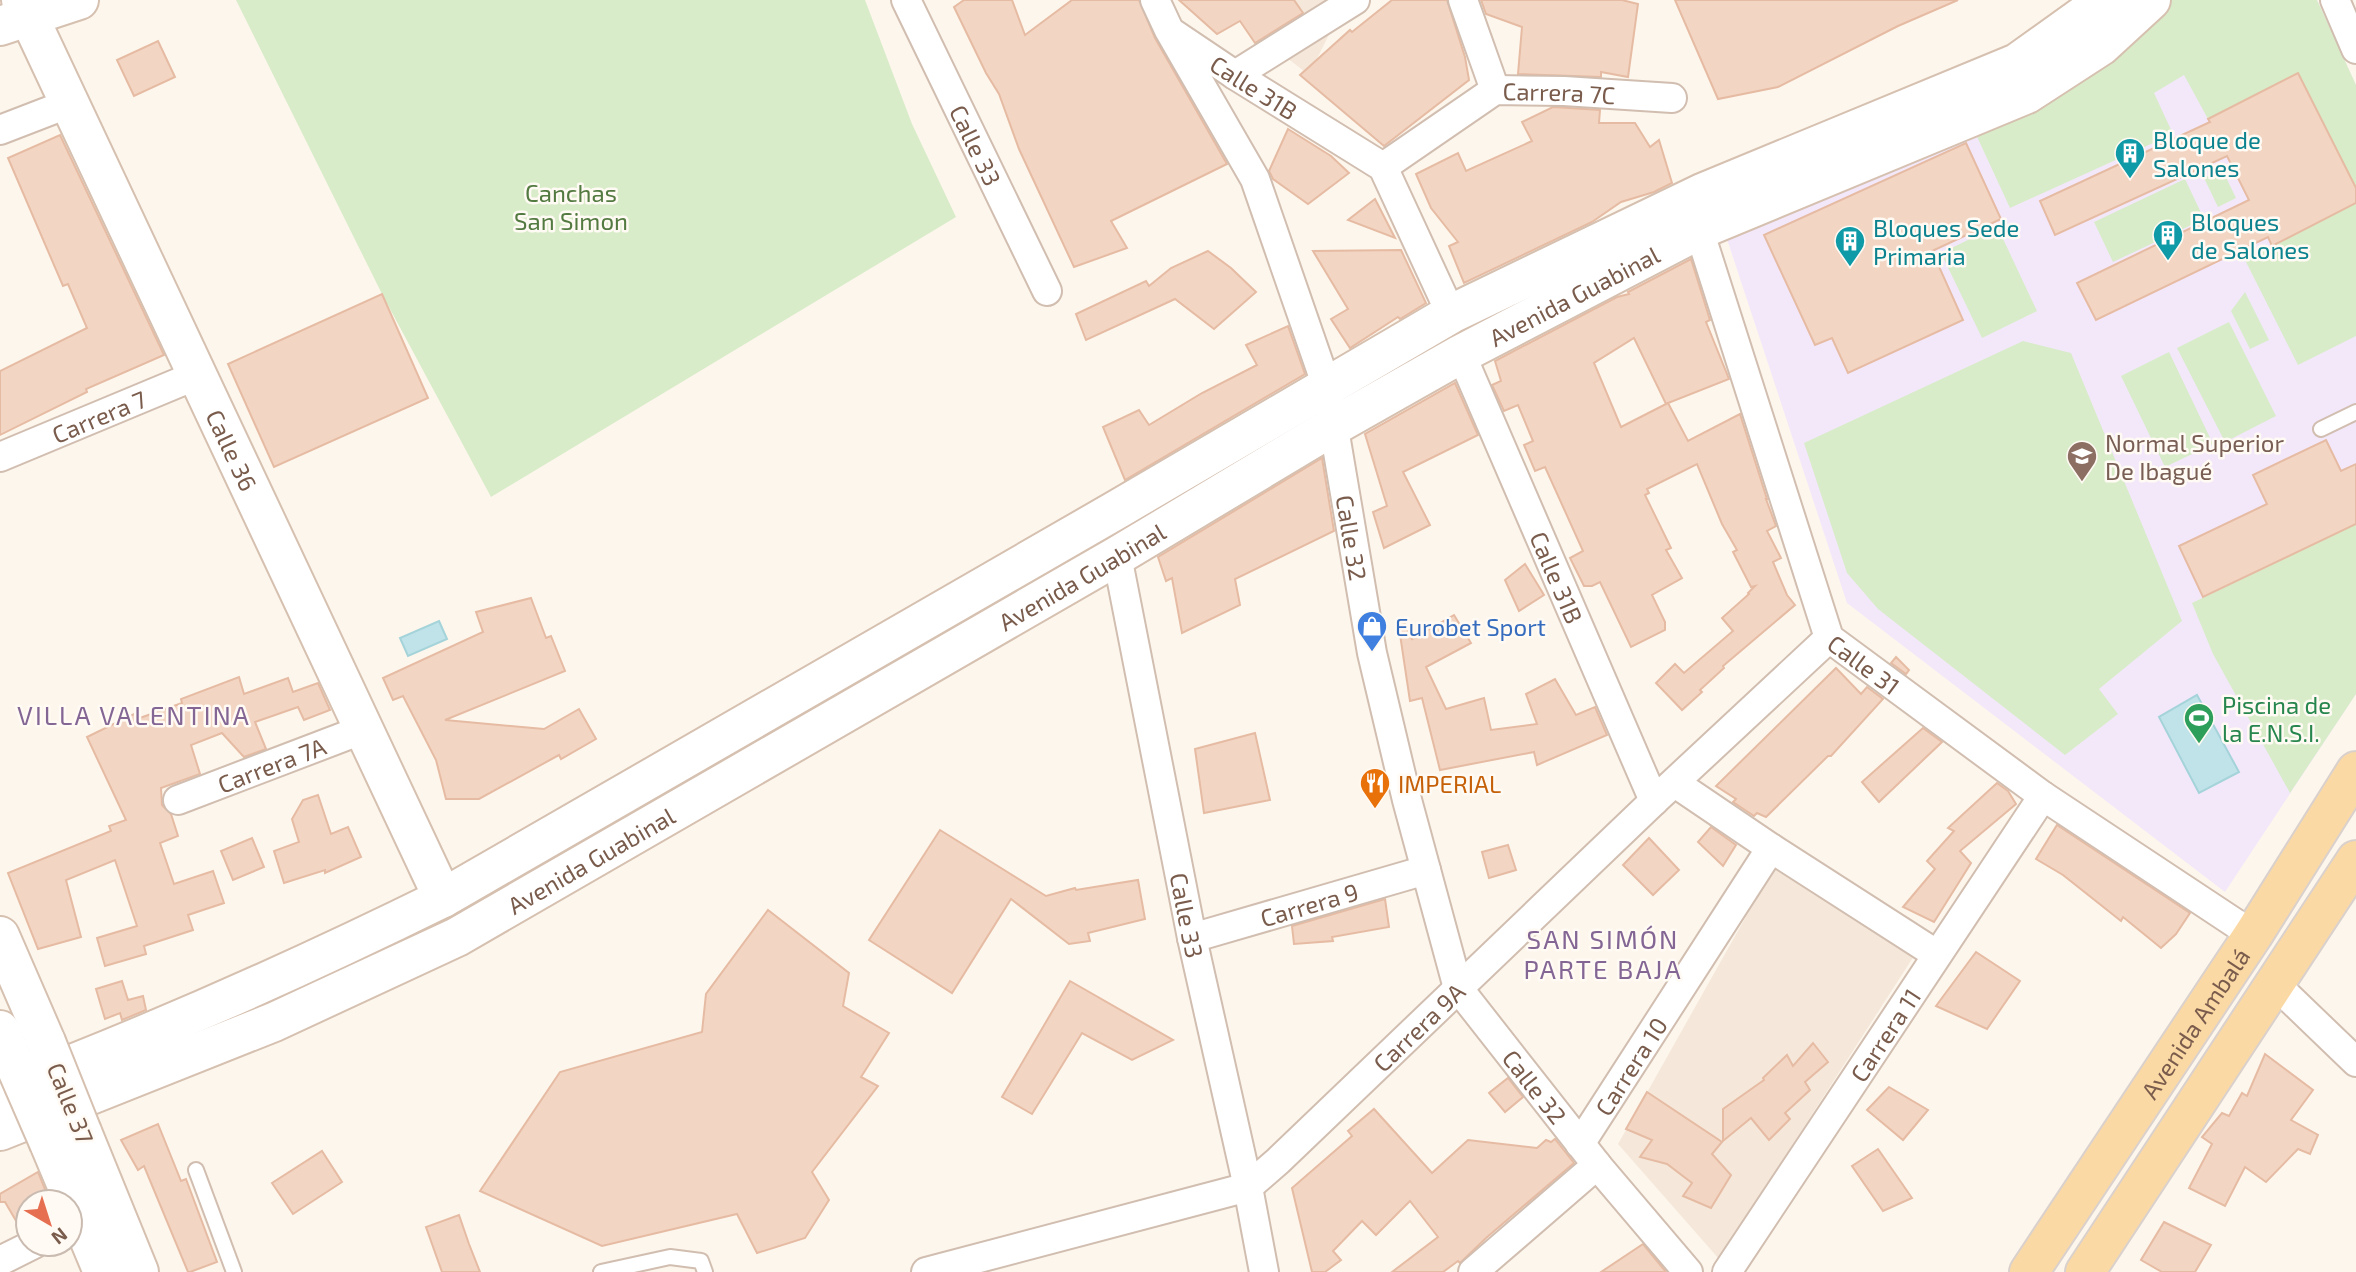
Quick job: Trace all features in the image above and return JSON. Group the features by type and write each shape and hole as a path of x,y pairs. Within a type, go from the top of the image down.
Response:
{"main road":[{"path":"17,14 79,0"},
{"name":"Avenida Guabinal","path":"4,1060 130,1041 356,941 443,898 1451,314 1702,193 2017,62 2105,0"},
{"name":"Avenida Guabinal","path":"0,1131 274,1022 457,937 1461,354 1699,230 2027,94 2101,46 2151,0"},
{"name":"Calle 36","path":"17,14 70,103 443,898"},
{"name":"Avenida Ambalá","path":"2029,1272 2253,935 2356,771"},
{"name":"Avenida Ambalá","path":"2085,1272 2356,860"},
{"name":"Calle 37","path":"0,936 46,1042 65,1137 72,1188"},
{"name":"Calle 37","path":"4,1060 65,1137 139,1272"},
{"name":"Calle 37","path":"84,1238 103,1272"}],"street":[{"name":"Calle 33","path":"906,0 1047,291"},
{"name":"Calle 32","path":"1156,0 1169,30 1255,179 1327,387 1371,653 1458,988 1589,1154 1688,1272"},
{"path":"1235,75 1355,0"},
{"path":"1463,0 1495,90"},
{"path":"2335,0 2356,49"},
{"name":"Calle 31B","path":"1169,30 1235,75 1383,167"},
{"name":"Carrera 7C","path":"1383,167 1495,90 1564,91 1672,98"},
{"path":"0,130 70,103"},
{"path":"1383,167 1451,314"},
{"name":"Calle 31","path":"1699,230 1829,638 2043,796 2253,935"},
{"name":"Calle 31B","path":"1461,354 1654,801"},
{"name":"Carrera 7","path":"0,457 197,375"},
{"name":"Calle 33","path":"1117,556 1192,938 1248,1186 1264,1272"},
{"name":"Carrera 9A","path":"926,1272 1248,1186 1278,1161 1654,801 1829,638"},
{"name":"Carrera 7A","path":"178,800 364,729"},
{"path":"1675,783 1936,954"},
{"name":"Carrera 11","path":"1727,1272 2043,796"},
{"name":"Carrera 10","path":"1473,1272 1589,1154 1771,848"},
{"name":"Carrera 9","path":"1192,938 1426,870"},
{"path":"2276,985 2356,1062"}],"lane":[{"path":"2321,429 2356,412"},
{"path":"196,1170 234,1272"},
{"path":"601,1272 670,1257 701,1261 705,1272"}],"shaded area":[{"path":"1212,0 1346,0 1309,75"},
{"name":"Normal Superior De Ibagué","path":"2317,0 2356,85 2356,694 2225,892 1847,603 1723,227"},
{"path":"1779,858 1914,956 1719,1259 1618,1144"}],"green space":[{"name":"Canchas San Simon","path":"236,0 865,0 912,124 956,217 491,497 382,294"},
{"path":"2160,0 2317,0 2356,85 2356,188 2298,73 2208,119 2184,75 2154,93 2173,134 2010,208 1973,128"},
{"path":"2222,169 2236,198 2218,207 2204,178"},
{"path":"2185,179 2204,219 2113,262 2094,222"},
{"path":"2356,203 2356,336 2298,365 2245,260"},
{"path":"1997,226 2037,311 1982,338 1941,253"},
{"path":"2245,292 2269,340 2250,349 2231,311"},
{"path":"2229,322 2276,416 2225,442 2177,348"},
{"path":"2023,341 2071,353 2182,621 2099,689 2118,714 2065,755 1878,609 1847,573 1804,443"},
{"path":"2169,352 2213,444 2165,467 2121,376"},
{"path":"2356,524 2356,694 2290,793 2213,654 2192,603"}],"water":[{"path":"439,621 447,639 408,656 400,638"},
{"name":"Piscina de la E.N.S.I.","path":"2197,695 2239,772 2199,793 2159,717"}],"building":[{"path":"964,0 1012,0 1025,35 1072,0 1139,0 1155,38 1227,164 1111,221 1127,248 1074,267 1019,149 999,94 954,7"},
{"path":"1179,0 1294,0 1303,13 1255,43 1240,21 1217,34"},
{"path":"1392,0 1447,0 1465,57 1469,80 1384,146 1300,75 1350,30 1352,32"},
{"path":"1481,0 1622,0 1638,4 1628,77 1601,72 1601,77 1518,74 1522,27 1486,14"},
{"path":"1675,0 1958,0 1898,26 1778,87 1718,99"},
{"path":"158,41 175,77 134,96 117,60"},
{"path":"2298,73 2356,188 2356,203 2272,246 2268,237 2096,320 2077,283 2249,200 2227,156 2055,235 2040,201 2210,122 2208,119"},
{"path":"1553,107 1600,110 1599,123 1635,123 1650,147 1659,140 1672,183 1654,192 1621,202 1592,222 1464,283 1449,246 1458,242 1431,208 1416,174 1458,153 1466,171 1532,141 1522,122"},
{"path":"1288,129 1331,156 1349,173 1308,204 1273,179 1269,171"},
{"path":"60,135 164,355 86,389 87,392 0,435 0,371 87,328 68,284 63,286 8,158"},
{"name":"Bloques Sede Primaria","path":"1966,143 2001,219 1932,251 1963,320 1848,373 1832,338 1815,345 1764,235"},
{"path":"1375,199 1395,238 1348,220"},
{"path":"1401,250 1426,303 1400,319 1398,317 1350,348 1331,319 1348,309 1313,251"},
{"path":"1208,251 1256,292 1214,329 1175,299 1086,340 1076,314 1146,281 1149,286 1171,268"},
{"path":"1691,259 1710,320 1706,322 1729,379 1668,403 1688,441 1740,414 1776,526 1767,531 1781,558 1773,562 1787,595 1795,605 1723,666 1724,668 1700,690 1702,692 1682,710 1656,683 1675,664 1684,673 1733,631 1722,618 1755,586 1751,587 1733,552 1737,550 1722,524 1697,464 1647,489 1649,493 1645,495 1671,548 1666,550 1682,578 1652,595 1665,622 1665,630 1631,647 1600,582 1584,586 1570,558 1583,551 1545,467 1535,471 1524,445 1533,441 1518,405 1504,411 1492,385 1501,381 1495,361 1617,297 1629,294 1628,292","holes":["1634,338 1666,404 1668,403 1621,427 1594,363"]},
{"path":"382,294 428,398 274,467 228,364"},
{"path":"1288,326 1305,374 1125,480 1103,427 1139,410 1149,425 1202,393 1257,365 1246,345"},
{"path":"1455,383 1478,435 1403,472 1430,525 1384,548 1373,512 1387,506 1365,434"},
{"path":"2326,440 2341,471 2356,464 2356,524 2203,597 2179,546 2267,504 2253,475"},
{"path":"1322,458 1334,531 1235,579 1240,605 1182,633 1172,578 1166,581 1158,557"},
{"path":"1525,564 1544,595 1519,611 1505,580"},
{"path":"531,598 546,638 551,636 565,671 445,720 544,729 579,709 596,739 561,759 559,755 479,799 446,799 436,760 403,696 393,700 383,678 483,632 476,612"},
{"path":"1454,615 1471,643 1426,667 1446,709 1484,698 1491,730 1537,724 1526,694 1555,679 1576,715 1595,707 1607,735 1537,765 1534,752 1440,770 1422,698 1410,701 1398,621 1403,620 1412,639"},
{"path":"1896,657 1909,670 1906,674 1891,663"},
{"path":"1836,668 1861,694 1867,687 1883,699 1831,756 1766,817 1757,813 1754,816 1733,802 1736,799 1716,786"},
{"path":"239,677 244,694 288,678 293,692 318,683 330,710 304,720 298,707 255,722 266,749 244,757 222,733 191,745 200,774 161,788 162,805 171,814 178,836 160,843 174,884 213,871 224,903 188,915 193,930 144,946 146,954 105,966 97,938 137,926 115,860 66,880 81,937 38,949 8,873 111,831 109,826 126,820 87,737 134,714 137,719 182,703 181,699"},
{"path":"1923,728 1942,742 1879,802 1862,782"},
{"path":"1255,733 1270,800 1204,813 1195,749"},
{"path":"1997,783 2008,791 2016,804 1960,851 1971,863 1934,922 1903,907 1935,869 1927,861 1954,831 1948,828"},
{"path":"318,795 331,834 348,827 361,857 325,873 325,870 284,883 274,851 299,842 292,819 303,800"},
{"path":"2057,825 2190,913 2176,934 2161,948 2123,917 2121,921 2063,875 2036,859"},
{"path":"1711,827 1736,845 1723,866 1698,842"},
{"path":"940,830 1046,896 1075,888 1076,890 1138,880 1145,919 1088,933 1090,941 1069,944 1011,899 952,993 869,940"},
{"path":"252,838 264,867 233,880 221,851"},
{"path":"1649,838 1679,870 1653,895 1623,865"},
{"path":"1508,845 1516,870 1489,878 1482,852"},
{"path":"1385,899 1389,927 1332,937 1333,941 1294,944 1292,926"},
{"path":"768,910 849,973 843,1006 889,1033 861,1077 878,1086 812,1172 829,1200 805,1238 757,1253 737,1214 602,1246 480,1191 560,1072 702,1032 706,994"},
{"path":"1976,952 2020,981 1987,1029 1936,1006"},
{"path":"122,981 128,1000 143,996 146,1010 122,1020 120,1013 105,1019 96,989"},
{"path":"1070,981 1173,1040 1132,1060 1082,1033 1032,1114 1002,1097"},
{"path":"1813,1043 1828,1062 1805,1082 1810,1090 1785,1113 1790,1119 1769,1140 1751,1118 1723,1141 1723,1109 1764,1080 1787,1055 1793,1066"},
{"path":"2265,1054 2313,1090 2291,1120 2318,1135 2310,1154 2298,1149 2266,1182 2245,1167 2225,1206 2189,1188 2212,1144 2202,1137 2222,1113 2229,1116 2242,1093 2247,1096"},
{"path":"1508,1078 1523,1097 1505,1112 1489,1093"},
{"path":"1889,1087 1928,1110 1903,1140 1867,1110"},
{"path":"1647,1092 1722,1142 1712,1154 1731,1175 1711,1208 1683,1196 1692,1183 1667,1164 1640,1157 1652,1140 1626,1129"},
{"path":"1374,1109 1432,1173 1468,1140 1537,1148 1546,1140 1551,1142 1555,1139 1574,1163 1460,1263 1458,1261 1443,1272 1392,1272 1438,1237 1410,1201 1376,1235 1362,1221 1333,1251 1341,1260 1325,1272 1312,1272 1292,1188 1352,1136 1348,1131"},
{"path":"158,1124 181,1181 186,1179 217,1262 190,1272 144,1166 138,1170 121,1140"},
{"path":"1878,1149 1912,1198 1883,1211 1852,1166"},
{"path":"322,1151 342,1182 293,1214 272,1183"},
{"path":"38,1172 44,1188 14,1188 14,1217 5,1202 0,1202 0,1194"},
{"path":"459,1215 480,1272 442,1272 426,1227"},
{"path":"2164,1222 2211,1245 2195,1272 2162,1272 2141,1260"},
{"path":"1643,1244 1666,1272 1601,1272"}],"place":[{"name":"Bloque de Salones","path":"2130,180"},
{"name":"Bloques de Salones","path":"2168,262"},
{"name":"Bloques Sede Primaria","path":"1850,268"},
{"name":"Normal Superior De Ibagué","path":"2082,483"},
{"name":"Eurobet Sport","path":"1372,653"},
{"name":"Piscina de la E.N.S.I.","path":"2199,745"},
{"name":"IMPERIAL","path":"1375,810"}],"district":[{"name":"VILLA VALENTINA","path":"134,714"},
{"name":"SAN SIMÓN PARTE BAJA","path":"1603,953"}]}
